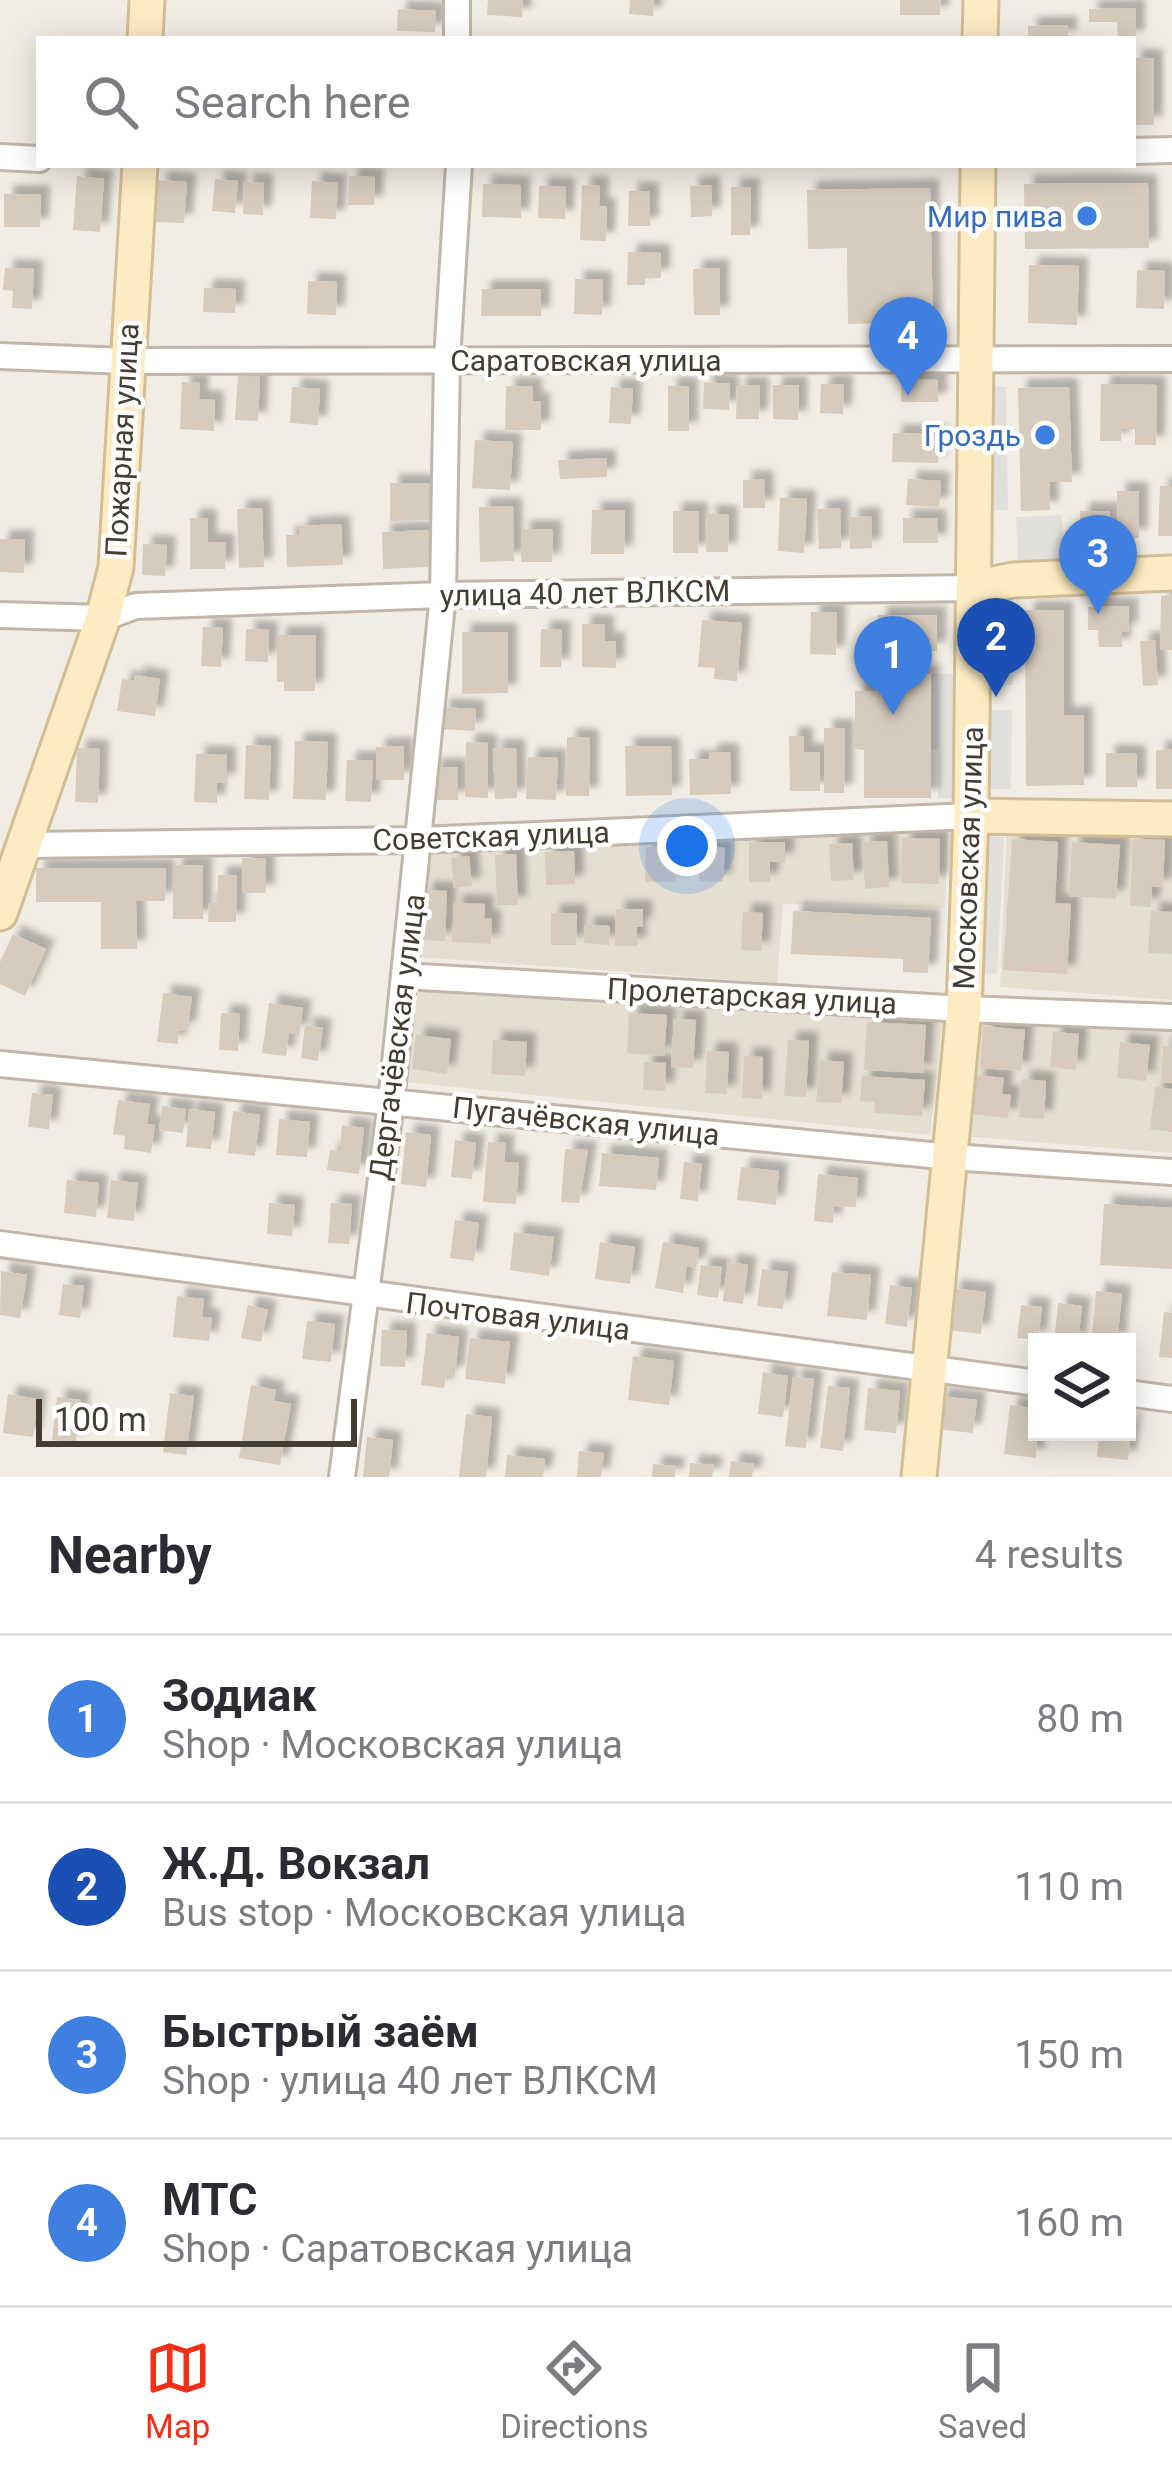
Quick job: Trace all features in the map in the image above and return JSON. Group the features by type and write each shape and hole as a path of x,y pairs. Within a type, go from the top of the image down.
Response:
{"main road":[{"path":"146,36 147,0"},
{"path":"980,36 981,0"},
{"name":"Пожарная улица","path":"0,913 116,567 140,168"},
{"name":"Московская улица","path":"919,1477 964,1009 971,816 978,168"},
{"name":"улица 40 лет ВЛКСМ","path":"974,588 1013,580 1172,574"},
{"name":"Советская улица","path":"971,816 1172,819"}],"street":[{"path":"457,0 457,36"},
{"path":"1136,151 1172,150"},
{"path":"0,158 36,159"},
{"name":"Дергачёвская улица","path":"342,1477 391,1102 442,595 447,360 459,168"},
{"name":"Саратовская улица","path":"0,356 126,361 1172,359"},
{"name":"улица 40 лет ВЛКСМ","path":"0,615 103,617 136,606 442,595 974,588"},
{"name":"Советская улица","path":"26,844 420,840 971,816"},
{"name":"Пролетарская улица","path":"404,976 1172,1017"},
{"name":"Пугачёвская улица","path":"0,1064 951,1157 1172,1172"},
{"name":"Почтовая улица","path":"0,1244 1028,1382"},
{"path":"1136,1395 1172,1399"}],"shaded area":[{"path":"986,387 1006,387 1008,510 987,510"},
{"path":"1062,515 1064,559 1018,561 1016,517"},
{"path":"991,607 1013,607 1013,685 991,685"},
{"path":"929,674 953,674 953,798 938,798 938,750 929,749"},
{"path":"990,710 1012,710 1011,789 990,789"},
{"path":"948,825 945,908 783,904 777,983 417,957 426,847"},
{"path":"1007,829 1172,830 1172,1000 1000,987"},
{"path":"982,836 1004,837 997,974 975,973"},
{"path":"415,990 943,1016 930,1135 405,1082"},
{"path":"972,1020 1172,1030 1172,1153 961,1136"}],"building":[{"path":"488,0 523,0 522,17 487,15"},
{"path":"630,0 654,0 653,16 629,14"},
{"path":"900,0 941,0 940,15 900,15"},
{"path":"1136,8 1136,36 1118,36 1117,22 1089,22 1089,9"},
{"path":"398,9 436,11 435,32 397,31"},
{"path":"1068,25 1068,36 1028,36 1028,26"},
{"path":"1136,58 1154,58 1154,125 1136,125"},
{"path":"77,176 104,179 100,232 73,230"},
{"path":"349,176 375,177 374,205 348,205"},
{"path":"215,179 238,181 235,213 212,211"},
{"path":"158,180 187,182 184,223 156,222"},
{"path":"312,181 338,183 336,219 310,218"},
{"path":"244,182 264,183 263,215 243,214"},
{"name":"Мир пива","path":"1148,183 1149,248 1025,249 1024,184"},
{"path":"483,184 521,185 521,218 482,217"},
{"path":"582,185 600,186 599,206 607,207 606,241 580,240"},
{"path":"711,185 712,216 691,217 690,186"},
{"path":"539,186 566,187 565,219 538,218"},
{"path":"731,187 751,187 750,235 731,235"},
{"path":"930,188 933,322 848,324 847,248 808,249 807,190"},
{"path":"629,191 650,191 650,226 628,226"},
{"path":"4,194 41,194 40,227 4,227"},
{"path":"628,252 661,253 661,278 645,278 645,285 627,285"},
{"path":"1029,265 1079,266 1077,325 1028,323"},
{"path":"5,268 34,269 32,309 12,308 13,291 3,290"},
{"path":"720,268 720,315 694,315 693,269"},
{"path":"1137,270 1165,271 1164,309 1136,308"},
{"path":"575,279 603,280 602,315 574,314"},
{"path":"308,281 337,282 336,315 307,314"},
{"path":"204,288 236,289 235,313 203,312"},
{"path":"482,289 541,289 541,316 481,316"},
{"path":"238,375 260,377 258,421 235,420"},
{"path":"902,379 938,380 938,402 901,402"},
{"path":"182,382 200,383 199,399 215,400 214,431 180,429"},
{"path":"704,382 730,384 729,410 703,409"},
{"path":"821,384 844,384 843,414 820,413"},
{"path":"1101,384 1157,385 1156,445 1135,445 1135,429 1121,429 1121,441 1100,441"},
{"path":"737,385 760,386 759,419 736,419"},
{"path":"773,385 799,385 798,420 773,419"},
{"path":"506,386 533,387 533,401 541,401 541,430 505,430"},
{"path":"668,386 689,386 689,431 668,431"},
{"path":"292,387 320,389 318,425 290,423"},
{"path":"611,387 633,389 631,424 609,423"},
{"name":"Гроздь","path":"1069,387 1072,482 1049,482 1050,510 1021,511 1018,388"},
{"path":"893,433 939,434 938,463 892,462"},
{"path":"475,440 513,442 510,490 472,488"},
{"path":"607,458 607,477 560,479 558,460"},
{"path":"764,479 765,508 743,508 743,480"},
{"path":"908,479 941,481 939,507 906,505"},
{"path":"390,483 429,483 430,520 390,521"},
{"path":"1160,486 1172,486 1172,536 1158,536"},
{"path":"1117,491 1139,491 1139,538 1117,538"},
{"path":"780,498 807,499 804,553 778,551"},
{"path":"513,506 514,561 480,562 479,507"},
{"path":"262,508 264,567 239,568 237,509"},
{"path":"840,508 841,548 819,549 817,509"},
{"path":"592,510 625,510 624,554 591,554"},
{"path":"673,511 699,511 698,553 673,553"},
{"path":"1080,511 1110,511 1110,540 1080,540"},
{"path":"707,513 729,515 728,552 706,552"},
{"path":"871,516 872,548 850,549 849,517"},
{"path":"190,518 208,518 208,542 226,542 225,569 190,569"},
{"path":"903,518 937,518 938,543 903,543"},
{"path":"341,524 343,565 287,567 286,535 299,535 299,526"},
{"path":"521,529 553,529 552,562 521,562"},
{"path":"428,530 430,567 383,569 382,532"},
{"path":"0,539 25,539 24,573 0,572"},
{"path":"143,544 167,545 165,576 142,575"},
{"path":"1161,596 1172,596 1172,650 1160,650"},
{"path":"1129,606 1129,631 1122,632 1122,647 1099,647 1098,630 1088,630 1088,607"},
{"path":"1025,610 1064,610 1064,715 1084,715 1084,785 1026,786"},
{"path":"811,612 837,612 836,655 810,654"},
{"path":"878,615 937,615 937,651 878,651"},
{"path":"702,620 742,623 737,681 714,679 715,668 698,667"},
{"path":"582,624 605,624 605,641 616,641 616,668 582,667"},
{"path":"203,627 223,628 221,667 201,666"},
{"path":"246,629 269,630 268,662 245,661"},
{"path":"541,629 562,630 561,667 540,667"},
{"path":"462,632 508,632 508,693 462,694"},
{"path":"277,635 316,635 315,691 284,691 284,682 277,682"},
{"path":"1155,640 1158,685 1143,686 1140,641"},
{"path":"875,674 931,674 931,798 864,798 864,750 855,749 855,691 875,691"},
{"path":"135,675 160,679 155,716 117,711 122,679 134,681"},
{"path":"441,707 476,709 475,731 440,729"},
{"path":"824,728 845,728 844,793 824,793"},
{"path":"789,736 804,736 804,752 820,752 820,791 790,791"},
{"path":"567,737 590,738 589,796 566,796"},
{"path":"295,741 328,742 326,800 293,799"},
{"path":"466,742 488,743 488,798 465,797"},
{"path":"246,745 271,746 269,800 244,799"},
{"path":"404,746 404,780 376,780 376,747"},
{"path":"625,746 671,746 672,795 626,796"},
{"path":"77,748 100,749 98,803 75,802"},
{"path":"493,748 516,748 517,798 495,799"},
{"path":"1172,749 1172,789 1156,789 1156,750"},
{"path":"709,752 730,752 731,794 690,795 689,759 709,759"},
{"path":"1106,753 1137,754 1137,787 1106,787"},
{"path":"196,754 227,755 227,783 217,782 217,803 194,802"},
{"path":"528,757 558,758 556,800 526,799"},
{"path":"347,760 373,760 371,802 345,801"},
{"path":"432,767 458,767 458,800 431,800"},
{"path":"902,838 940,839 939,884 901,883"},
{"path":"1012,839 1058,842 1055,903 1071,904 1067,974 1003,970"},
{"path":"1133,839 1165,840 1163,887 1152,887 1151,907 1130,906"},
{"path":"887,841 889,887 865,889 862,842"},
{"path":"749,842 785,842 785,862 770,862 770,882 749,882"},
{"path":"1072,842 1120,845 1116,899 1069,896"},
{"path":"852,843 854,880 831,881 829,844"},
{"path":"701,846 725,848 723,882 699,881"},
{"path":"646,847 676,847 675,882 645,882"},
{"path":"574,851 575,884 546,885 545,852"},
{"path":"516,854 518,905 497,905 495,855"},
{"path":"469,856 472,886 454,888 451,858"},
{"path":"242,858 266,858 266,893 243,893"},
{"path":"173,865 203,865 203,919 173,919"},
{"path":"36,868 166,868 165,901 136,901 137,949 101,949 101,902 36,902"},
{"path":"218,875 237,875 236,922 208,922 209,903 217,903"},
{"path":"424,890 447,891 445,941 422,940"},
{"path":"454,903 485,904 484,918 492,919 491,944 452,942"},
{"path":"616,909 643,909 637,946 615,946"},
{"path":"793,911 931,918 928,973 903,972 903,959 791,954"},
{"path":"1151,911 1172,912 1172,954 1148,953"},
{"path":"743,912 763,913 761,951 741,950"},
{"path":"551,913 577,913 576,945 551,945"},
{"path":"585,925 610,926 609,945 584,943"},
{"path":"13,934 46,949 25,996 0,984 0,962"},
{"path":"163,993 192,997 187,1031 179,1030 178,1044 157,1042"},
{"path":"269,1003 303,1008 299,1034 289,1033 286,1056 262,1053"},
{"path":"221,1013 240,1014 238,1051 219,1050"},
{"path":"629,1013 667,1015 664,1056 627,1053"},
{"path":"674,1019 696,1020 693,1068 671,1067"},
{"path":"867,1022 926,1025 923,1073 864,1070"},
{"path":"305,1025 323,1028 318,1061 301,1058"},
{"path":"983,1026 1025,1030 1021,1071 980,1068"},
{"path":"1053,1032 1079,1034 1076,1070 1050,1067"},
{"path":"416,1035 451,1039 447,1074 412,1069"},
{"path":"493,1040 527,1042 525,1076 491,1074"},
{"path":"788,1040 809,1041 806,1097 784,1096"},
{"path":"1120,1042 1150,1045 1146,1081 1117,1078"},
{"path":"1163,1046 1172,1047 1172,1083 1161,1083"},
{"path":"707,1051 729,1052 727,1094 705,1093"},
{"path":"744,1056 763,1057 762,1099 742,1098"},
{"path":"820,1060 844,1062 841,1103 816,1102"},
{"path":"644,1062 666,1063 665,1091 643,1090"},
{"path":"976,1075 1004,1078 1002,1094 1011,1095 1008,1118 972,1114"},
{"path":"862,1076 925,1080 922,1116 874,1113 875,1102 860,1101"},
{"path":"1022,1079 1046,1081 1044,1119 1019,1117"},
{"path":"1155,1087 1172,1089 1172,1132 1150,1129"},
{"path":"32,1093 53,1095 49,1129 28,1127"},
{"path":"118,1100 150,1104 147,1124 155,1125 151,1153 124,1149 125,1136 113,1134"},
{"path":"162,1106 186,1109 183,1133 159,1130"},
{"path":"189,1109 215,1112 211,1149 186,1147"},
{"path":"233,1111 260,1115 255,1156 228,1153"},
{"path":"279,1119 310,1122 307,1157 276,1155"},
{"path":"342,1125 364,1128 359,1174 327,1170 330,1150 340,1151"},
{"path":"406,1132 431,1135 426,1187 401,1184"},
{"path":"455,1140 476,1143 472,1179 451,1177"},
{"path":"488,1142 506,1143 504,1162 519,1163 516,1204 483,1202"},
{"path":"565,1149 588,1150 579,1203 561,1202"},
{"path":"602,1153 659,1158 656,1190 599,1186"},
{"path":"684,1162 702,1164 698,1201 680,1199"},
{"path":"741,1167 779,1171 776,1205 737,1200"},
{"path":"818,1174 858,1178 856,1207 834,1206 833,1223 814,1221"},
{"path":"67,1180 99,1183 96,1217 64,1213"},
{"path":"111,1180 138,1183 134,1221 107,1218"},
{"path":"269,1203 295,1205 292,1236 267,1234"},
{"path":"331,1203 352,1204 349,1244 328,1243"},
{"path":"1104,1204 1172,1208 1172,1269 1100,1265"},
{"path":"455,1220 479,1223 474,1261 450,1258"},
{"path":"514,1232 554,1237 549,1276 510,1270"},
{"path":"600,1242 635,1247 630,1284 595,1279"},
{"path":"663,1242 699,1248 696,1268 687,1266 683,1293 655,1288"},
{"path":"728,1262 748,1265 743,1304 723,1301"},
{"path":"701,1265 722,1267 718,1298 697,1295"},
{"path":"762,1269 788,1272 783,1309 757,1306"},
{"path":"1,1271 27,1275 20,1318 0,1315"},
{"path":"832,1272 871,1275 867,1320 827,1316"},
{"path":"63,1284 84,1286 80,1318 59,1315"},
{"path":"890,1285 912,1288 907,1327 885,1324"},
{"path":"952,1288 986,1292 981,1334 947,1330"},
{"path":"1096,1291 1122,1294 1118,1333 1092,1333"},
{"path":"177,1296 204,1299 202,1317 212,1318 209,1341 173,1337"},
{"path":"1058,1303 1082,1306 1079,1333 1055,1333"},
{"path":"248,1305 268,1310 261,1342 241,1338"},
{"path":"1021,1305 1042,1307 1039,1333 1017,1338"},
{"path":"1164,1312 1172,1313 1172,1358 1159,1357"},
{"path":"307,1321 335,1324 331,1362 302,1359"},
{"path":"382,1330 407,1331 405,1367 380,1366"},
{"path":"427,1333 459,1337 455,1376 446,1375 444,1388 421,1385"},
{"path":"470,1338 510,1342 505,1384 465,1379"},
{"path":"633,1356 674,1361 669,1405 628,1400"},
{"path":"763,1372 788,1376 783,1417 758,1414"},
{"path":"793,1377 814,1379 806,1448 785,1446"},
{"path":"251,1385 276,1390 274,1401 291,1404 280,1465 239,1458"},
{"path":"828,1386 850,1388 843,1451 820,1448"},
{"path":"868,1388 900,1391 896,1433 864,1430"},
{"path":"170,1393 194,1396 186,1455 163,1452"},
{"path":"8,1394 38,1399 33,1437 3,1433"},
{"path":"939,1396 977,1400 973,1433 935,1429"},
{"path":"57,1397 81,1400 76,1443 52,1440"},
{"path":"1010,1405 1028,1408 1028,1441 1036,1441 1036,1458 1004,1454"},
{"path":"466,1414 492,1417 486,1477 459,1477"},
{"path":"367,1437 393,1440 389,1477 363,1477"},
{"path":"1098,1441 1130,1441 1128,1460 1097,1457"},
{"path":"579,1451 604,1453 601,1477 577,1477"},
{"path":"507,1455 545,1459 543,1477 505,1477"},
{"path":"731,1461 754,1464 752,1477 729,1477"},
{"path":"690,1463 714,1465 712,1477 689,1477"},
{"path":"653,1464 676,1466 675,1477 652,1477"}],"place":[{"name":"Мир пива","path":"1087,216"},
{"name":"МТС","path":"908,396"},
{"name":"Гроздь","path":"1045,435"},
{"name":"Быстрый заём","path":"1098,614"},
{"name":"Ж.Д. Вокзал","path":"996,697"},
{"name":"Зодиак","path":"893,715"}]}
